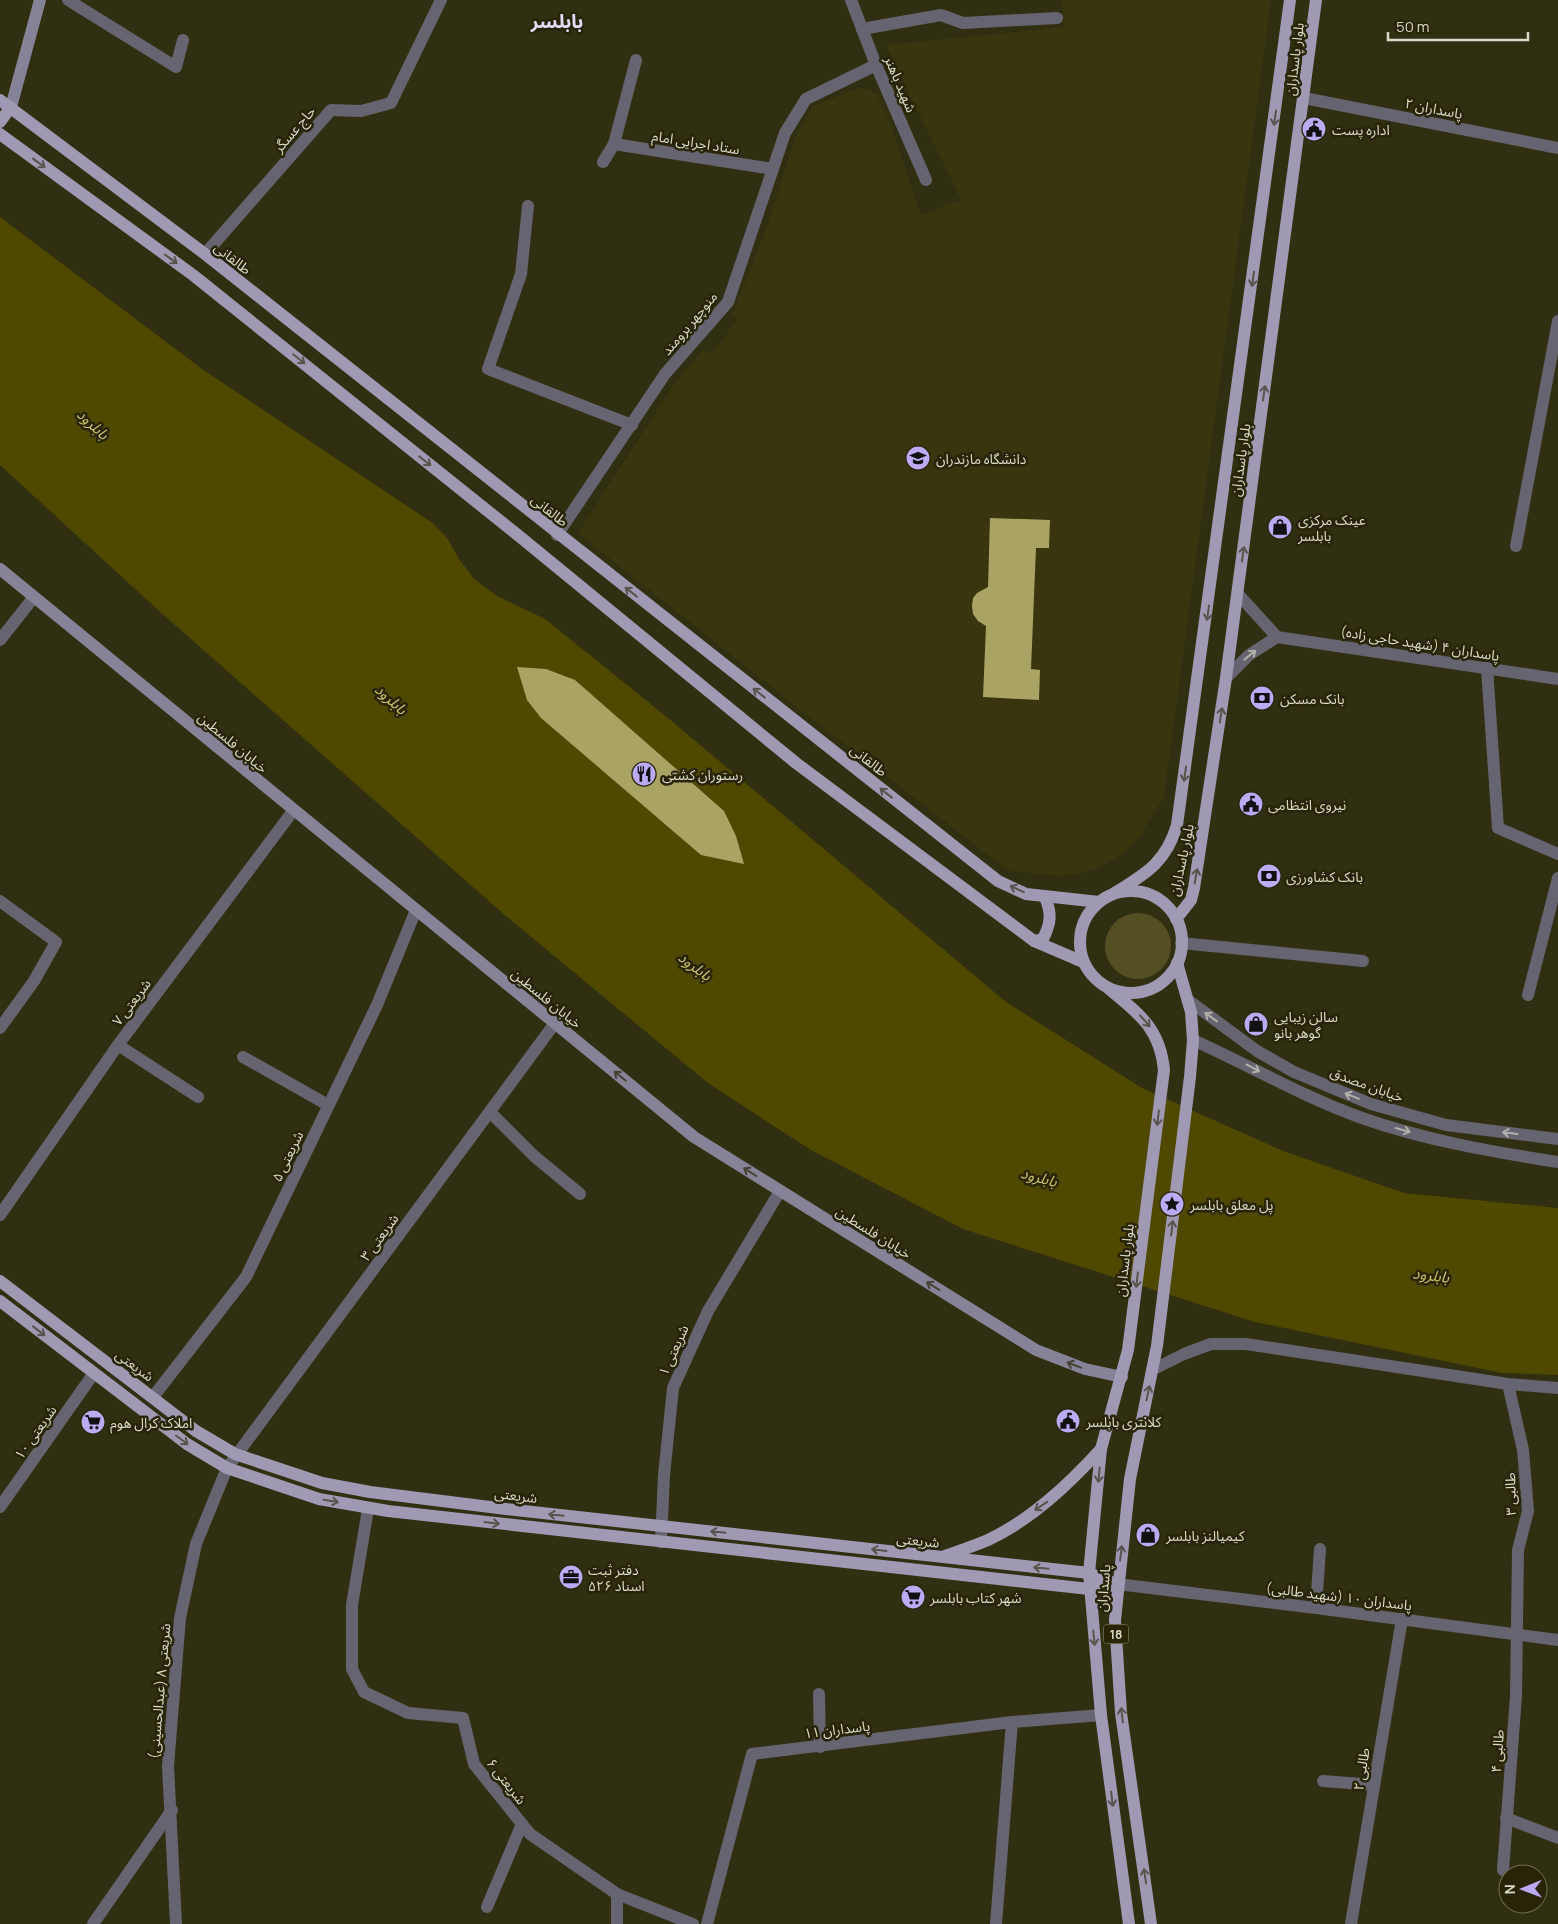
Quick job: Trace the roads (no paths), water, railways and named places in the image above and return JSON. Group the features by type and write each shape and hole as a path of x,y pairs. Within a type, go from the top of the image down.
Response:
{"main road":[{"path":"0,122 11,107 40,0"},
{"name":"بلوار پاسداران","path":"1113,894 1148,872 1162,858 1171,844 1177,825 1221,522 1290,0"},
{"name":"بلوار پاسداران","path":"1176,919 1191,900 1226,678 1316,0"},
{"name":"طالقانی","path":"0,100 205,254 557,535 998,881 1026,894 1099,902"},
{"path":"0,134 193,275 519,536 796,763 1034,941 1083,962"},
{"name":"خیابان فلسطین","path":"0,569 293,811 694,1137 1036,1350 1084,1369 1122,1377"},
{"path":"1178,963 1164,981 1151,990 1130,994 1109,989 1095,980 1083,962 1080,946 1081,930 1087,915 1099,902 1113,894 1130,891 1147,894 1166,905 1176,919 1182,943 1178,963 1188,1000 1193,1040"},
{"path":"1034,941 1043,939 1050,926 1051,911 1045,897"},
{"name":"بلوار پاسداران","path":"1109,989 1150,1025 1163,1054 1164,1070 1128,1350 1122,1377"},
{"name":"پاسداران","path":"1151,1924 1121,1713 1115,1620 1117,1584 1130,1479 1157,1346 1193,1040"},
{"name":"شریعتی","path":"0,1281 196,1431 237,1455 315,1481 370,1492 1089,1573 1117,1584"},
{"path":"0,1301 187,1444 227,1468 319,1499 368,1508 1089,1589 1117,1584"},
{"name":"پاسداران","path":"1122,1377 1101,1449 1089,1589 1101,1715 1129,1924"},
{"path":"942,1557 988,1540 1045,1504 1071,1482 1101,1449"}],"street":[{"path":"68,0 176,67 183,40"},
{"name":"حاج عسگر","path":"205,254 331,110 361,111 391,102 440,0"},
{"name":"شهید باهنر","path":"851,0 876,65 926,180"},
{"path":"862,30 941,15 964,24 1057,18"},
{"path":"603,162 614,144 636,60"},
{"name":"منوچهر برومند","path":"557,535 665,374 728,302 786,133 806,99 876,65"},
{"name":"پاسداران ۲","path":"1304,98 1558,148"},
{"name":"ستاد اجرایی امام","path":"614,144 773,170"},
{"path":"528,206 521,274 488,369 632,425"},
{"path":"1516,546 1558,321"},
{"path":"1226,678 1249,655 1277,637 1238,594"},
{"path":"0,640 34,597"},
{"name":"پاسداران ۴ (شهید حاجی زاده)","path":"1277,637 1558,679"},
{"path":"1487,668 1498,828 1558,854"},
{"name":"شریعتی ۷","path":"0,1215 118,1044 293,811"},
{"path":"1528,995 1558,878"},
{"path":"0,901 56,942 34,981 0,1028"},
{"name":"شریعتی ۵","path":"153,1397 246,1278 377,1005 416,910"},
{"path":"1182,943 1363,961"},
{"name":"خیابان مصدق","path":"1188,1000 1257,1051 1294,1072 1371,1104 1446,1125 1558,1139"},
{"name":"شریعتی ۳","path":"227,1468 555,1023"},
{"path":"1193,1040 1237,1060 1288,1087 1362,1118 1444,1141 1558,1162"},
{"path":"118,1044 198,1098"},
{"path":"244,1056 328,1105"},
{"path":"490,1112 534,1156 580,1194"},
{"name":"شریعتی ۱","path":"661,1542 660,1526 673,1388 708,1311 780,1191"},
{"path":"1152,1370 1184,1354 1211,1344 1246,1344 1508,1384 1558,1388"},
{"name":"شریعتی ۱۰","path":"0,1507 94,1373"},
{"name":"طالبی ۳","path":"1508,1384 1523,1450 1528,1512 1518,1550 1516,1634"},
{"name":"شریعتی ۸ (عبدالحسینی)","path":"176,1924 172,1881 172,1810 168,1766 180,1618 196,1544 227,1468"},
{"name":"شریعتی ۶","path":"368,1508 352,1605 352,1669 364,1692 408,1713 463,1718 474,1764 530,1834 617,1894"},
{"path":"1316,1608 1320,1548"},
{"name":"پاسداران ۱۰ (شهید طالبی)","path":"1117,1584 1558,1640"},
{"name":"طالبی ۲","path":"1351,1924 1402,1619"},
{"name":"طالبی ۴","path":"1503,1864 1516,1696 1516,1634"},
{"path":"819,1694 820,1747"},
{"name":"پاسداران ۱۱","path":"707,1924 752,1754 1012,1722 1101,1715"},
{"path":"996,1924 1012,1722"},
{"path":"1323,1781 1374,1786"},
{"path":"93,1924 172,1810"},
{"path":"1506,1818 1558,1838"},
{"path":"487,1907 522,1824"},
{"path":"617,1924 617,1894 693,1924"}],"water":[{"name":"بابلرود","path":"0,217 202,369 434,524 447,538 459,559 474,579 497,596 545,619 668,718 1006,1002 1142,1088 1283,1151 1404,1193 1558,1208 1558,1375 1502,1373 1255,1322 963,1229 811,1150 708,1083 507,917 158,610 0,465"}],"place":[{"name":"اداره پست","path":"1314,129"},
{"name":"دانشگاه مازندران","path":"918,458"},
{"name":"عینک مرکزی بابلسر","path":"1280,527"},
{"name":"بانک مسکن","path":"1262,698"},
{"name":"رستوران کشتی","path":"644,774"},
{"name":"نیروی انتظامی","path":"1251,804"},
{"name":"بانک کشاورزی","path":"1269,876"},
{"name":"سالن زیبایی گوهر بانو","path":"1256,1024"},
{"name":"پل معلق بابلسر","path":"1172,1204"},
{"name":"کلانتری بابلسر","path":"1068,1421"},
{"name":"املاک کرال هوم","path":"93,1422"},
{"name":"کیمیالنز بابلسر","path":"1148,1535"},
{"name":"دفتر ثبت اسناد ۵۲۶","path":"571,1577"},
{"name":"شهر کتاب بابلسر","path":"913,1597"}],"district":[{"name":"بابلسر","path":"557,21"}]}
